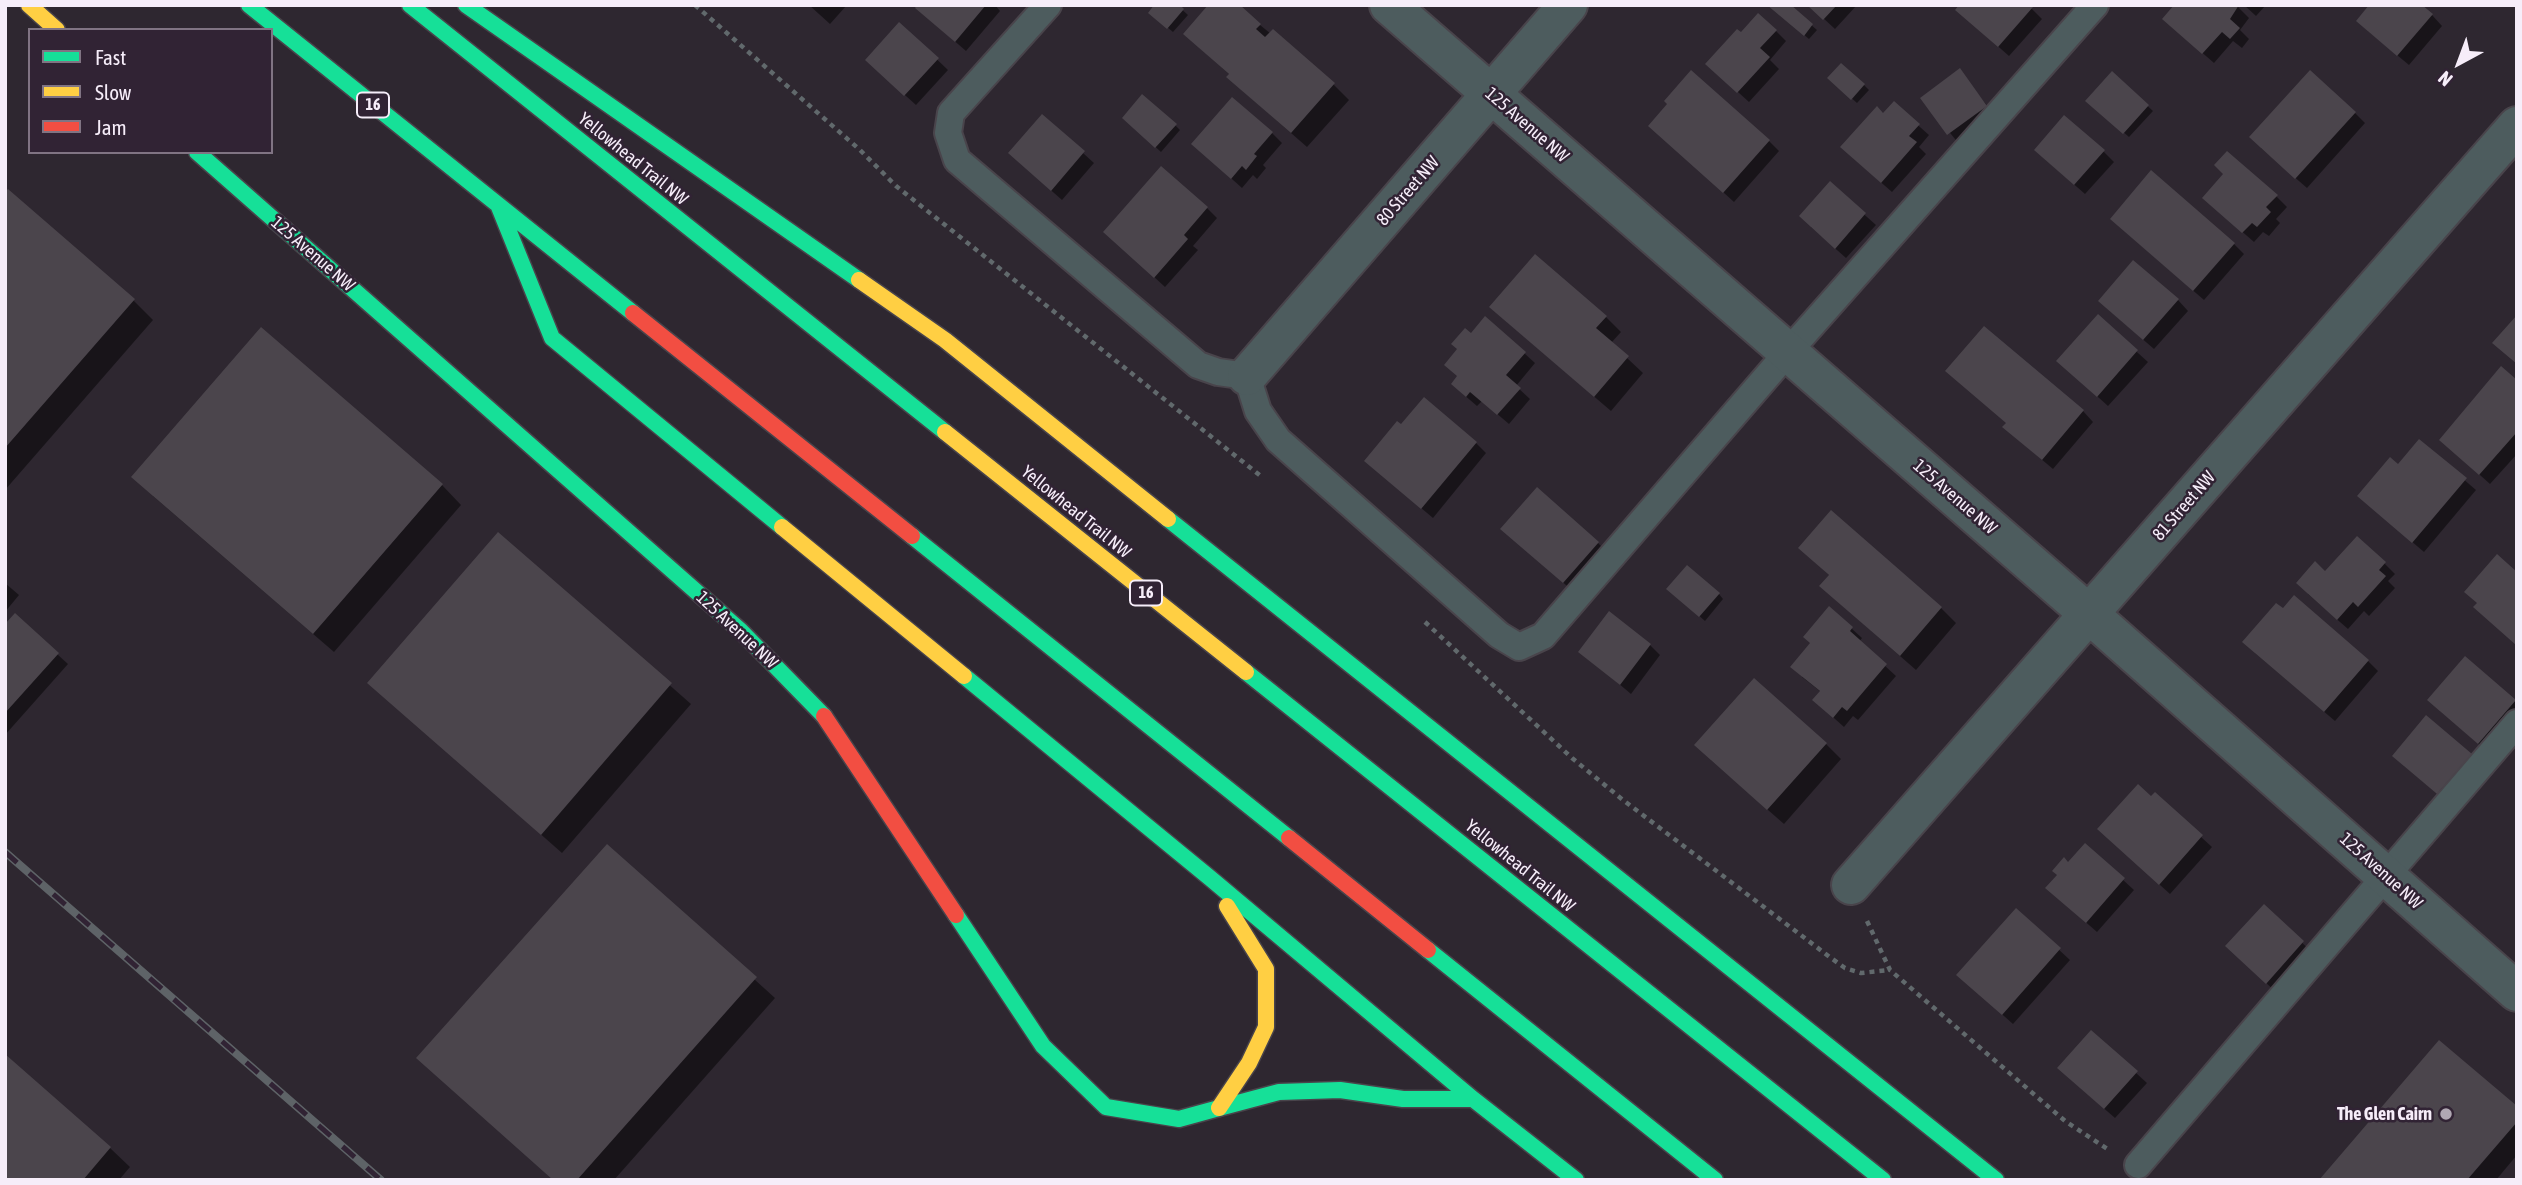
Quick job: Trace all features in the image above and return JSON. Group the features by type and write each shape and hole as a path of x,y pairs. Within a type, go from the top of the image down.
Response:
{"main road":[{"path":"29,5 55,28"},
{"name":"16","path":"248,5 1715,1180"},
{"name":"Yellowhead Trail NW","path":"410,5 1883,1180"},
{"path":"466,5 945,340 1996,1180"},
{"name":"125 Avenue NW","path":"199,154 741,631 825,717 1043,1046 1106,1107 1179,1119 1279,1092 1340,1090 1403,1099 1473,1100"},
{"path":"498,205 552,338 1210,878 1473,1100 1576,1180"},
{"path":"1210,878 1266,969 1266,1027 1249,1063 1219,1108"}],"street":[{"name":"125 Avenue NW","path":"1389,5 2089,614 2517,992"},
{"name":"80 Street NW","path":"1247,376 1569,5"},
{"name":"81 Street NW","path":"1851,885 2517,126"}],"lane":[{"path":"1048,5 951,113 948,133 957,160 1198,365 1218,372 1247,376 1258,411 1278,440 1499,635 1519,647 1543,636 1788,352 2095,5"},
{"path":"2138,1166 2517,723"}],"path":[{"path":"695,5 860,150 897,186 1262,478"},
{"path":"1422,619 1503,697 1572,758 1831,958 1845,968 1861,973 1890,970"},
{"path":"1851,885 1890,970 2065,1121 2138,1166"}],"building":[{"path":"917,5 986,5 955,42 915,8"},
{"path":"1154,5 1180,5 1184,9 1167,29 1148,13"},
{"path":"1208,5 1240,5 1261,24 1256,29 1265,37 1273,29 1335,83 1291,133 1226,77 1229,74 1183,34"},
{"path":"1767,5 1791,5 1813,24 1804,36"},
{"path":"1807,5 1837,5 1823,20"},
{"path":"1959,5 2033,7 1998,47 1955,10"},
{"path":"2174,5 2239,5 2230,19 2240,28 2230,39 2222,32 2202,54 2162,19"},
{"path":"2369,5 2422,5 2433,14 2397,56 2356,21"},
{"path":"1758,13 1777,30 1760,48 1770,57 1737,93 1705,64 1737,29 1741,32"},
{"path":"899,22 939,58 904,96 865,60"},
{"path":"1841,63 1865,84 1851,100 1827,78"},
{"path":"1960,68 1987,106 1947,135 1920,98"},
{"path":"1691,70 1770,140 1723,193 1648,126 1667,104 1664,101"},
{"path":"2310,70 2356,112 2295,179 2249,137"},
{"path":"2112,71 2149,105 2123,134 2085,101"},
{"path":"1142,94 1177,124 1155,148 1122,118"},
{"path":"1232,97 1273,132 1254,154 1257,156 1246,170 1242,166 1231,179 1191,144"},
{"path":"1894,101 1920,124 1909,136 1917,142 1881,183 1840,147 1877,106 1883,113"},
{"path":"1042,114 1085,151 1051,191 1008,153"},
{"path":"2064,115 2105,150 2074,185 2034,150"},
{"path":"2227,151 2278,195 2266,207 2271,212 2257,227 2252,223 2242,233 2202,198 2223,174 2214,165"},
{"path":"1161,166 1208,207 1184,235 1188,239 1154,278 1103,232"},
{"path":"2151,170 2235,243 2193,291 2110,219"},
{"path":"1830,181 1866,213 1835,249 1799,216"},
{"path":"8,189 135,299 5,448 5,192"},
{"path":"1535,254 1607,316 1596,328 1629,356 1594,397 1489,307"},
{"path":"2133,260 2179,299 2143,340 2098,301"},
{"path":"2098,314 2138,350 2097,397 2056,361"},
{"path":"2517,315 2517,364 2492,343"},
{"path":"1485,316 1526,352 1506,375 1521,388 1497,415 1470,392 1466,397 1451,384 1457,376 1444,365 1457,349 1451,344 1465,328 1471,333"},
{"path":"1984,326 2084,410 2042,460 2002,427 2006,423 1945,371"},
{"path":"261,327 443,484 313,634 131,477"},
{"path":"2501,366 2517,380 2517,432 2479,475 2439,440"},
{"path":"1424,397 1477,442 1421,509 1364,461 1397,421 1401,424"},
{"path":"2419,439 2467,478 2412,543 2357,496 2390,457 2398,464"},
{"path":"1537,487 1599,542 1563,583 1500,529"},
{"path":"1831,510 1942,607 1900,656 1819,586 1829,575 1798,548"},
{"path":"498,532 672,683 541,835 367,683"},
{"path":"2357,536 2386,562 2379,570 2386,576 2358,607 2353,602 2337,620 2296,583 2315,561 2325,571"},
{"path":"2497,554 2517,572 2516,645 2473,607 2477,603 2464,592"},
{"path":"1687,565 1720,593 1699,617 1666,589"},
{"path":"2294,595 2369,660 2324,712 2242,642 2276,603 2283,608"},
{"path":"1829,606 1853,627 1850,631 1887,664 1847,711 1842,707 1833,718 1812,700 1820,691 1790,667 1810,643 1803,637"},
{"path":"1609,611 1651,644 1620,685 1578,652"},
{"path":"15,613 59,653 5,713 5,624"},
{"path":"2465,656 2516,700 2478,744 2427,700"},
{"path":"1754,678 1827,743 1767,810 1694,745"},
{"path":"2426,715 2472,754 2437,794 2392,756"},
{"path":"2138,784 2151,796 2155,792 2203,835 2159,885 2097,829"},
{"path":"2085,843 2125,878 2086,923 2045,888 2057,875 2052,871 2064,857 2068,862"},
{"path":"607,844 757,977 577,1180 553,1180 416,1058"},
{"path":"2264,904 2304,941 2266,984 2225,946"},
{"path":"2016,908 2061,948 2002,1015 1956,975"},
{"path":"2091,1030 2138,1071 2104,1109 2057,1068"},
{"name":"The Glen Cairn","path":"2439,1040 2517,1106 2517,1122 2467,1180 2319,1180"},
{"path":"5,1054 111,1147 83,1180 5,1180"}],"railway":[{"path":"5,852 381,1180"}],"traffic: fast":[{"path":"249,5 633,313"},
{"path":"410,5 945,432"},
{"path":"466,5 859,280"},
{"path":"199,154 741,631 824,716"},
{"path":"499,207 552,338 782,527"},
{"path":"1168,519 1996,1180"},
{"path":"912,536 1289,838"},
{"path":"1246,672 1883,1180"},
{"path":"964,676 1473,1099 1576,1180"},
{"path":"956,915 1043,1046 1106,1107 1179,1119 1219,1108"},
{"path":"1428,950 1715,1180"},
{"path":"1219,1108 1279,1092 1340,1090 1403,1099 1473,1099"}],"traffic: slow":[{"path":"29,5 55,28"},
{"path":"859,280 945,340 1168,519"},
{"path":"945,432 1246,672"},
{"path":"782,527 964,676"},
{"path":"1219,1108 1249,1063 1266,1027 1266,969 1227,906"}],"traffic: jam":[{"path":"633,313 912,536"},
{"path":"824,716 956,915"},
{"path":"1289,838 1428,950"}],"place":[{"name":"The Glen Cairn","path":"2446,1114"}]}
